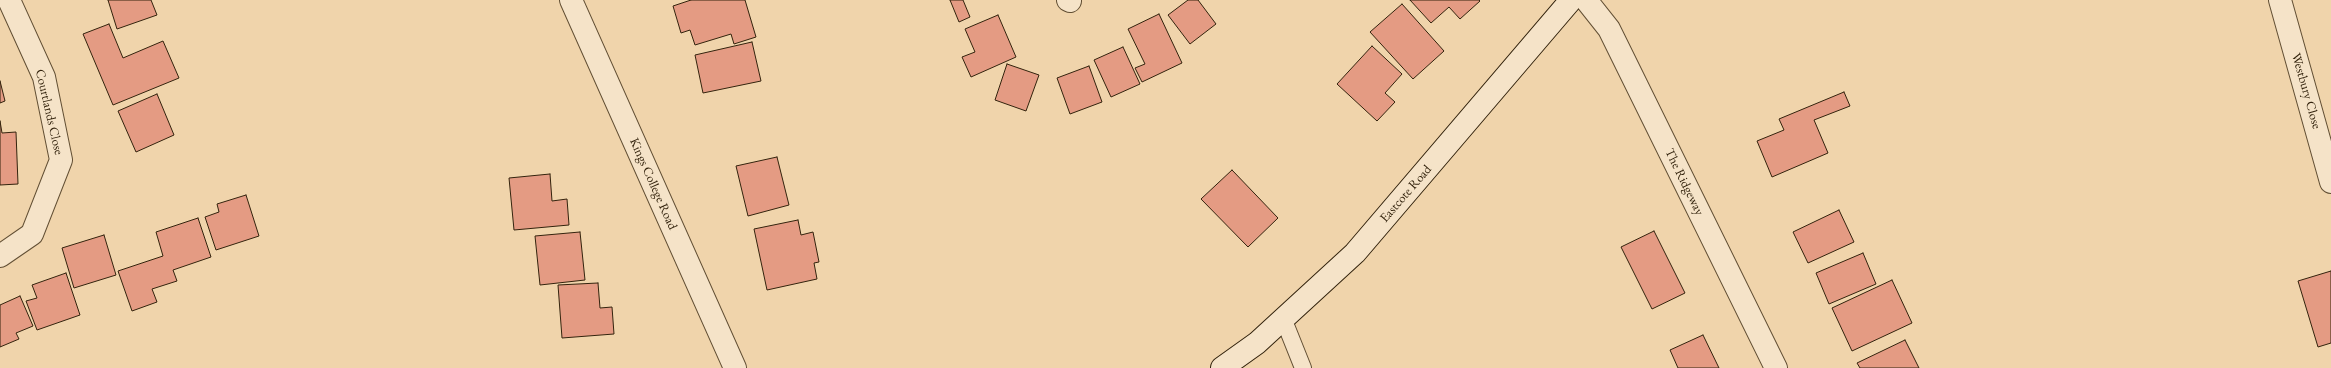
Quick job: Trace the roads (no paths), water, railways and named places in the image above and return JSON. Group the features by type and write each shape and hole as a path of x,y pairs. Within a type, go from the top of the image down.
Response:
{"street":[{"name":"Courtlands Close","path":"0,256 32,234 61,160 44,77 10,0"},
{"name":"Kings College Road","path":"571,0 735,368"},
{"name":"Eastcote Road","path":"1222,368 1257,343 1355,252 1571,0"},
{"name":"The Ridgeway","path":"1586,0 1609,29 1776,368"},
{"name":"Westbury Close","path":"2280,0 2331,182"}],"lane":[{"path":"1283,318 1303,368"}]}
